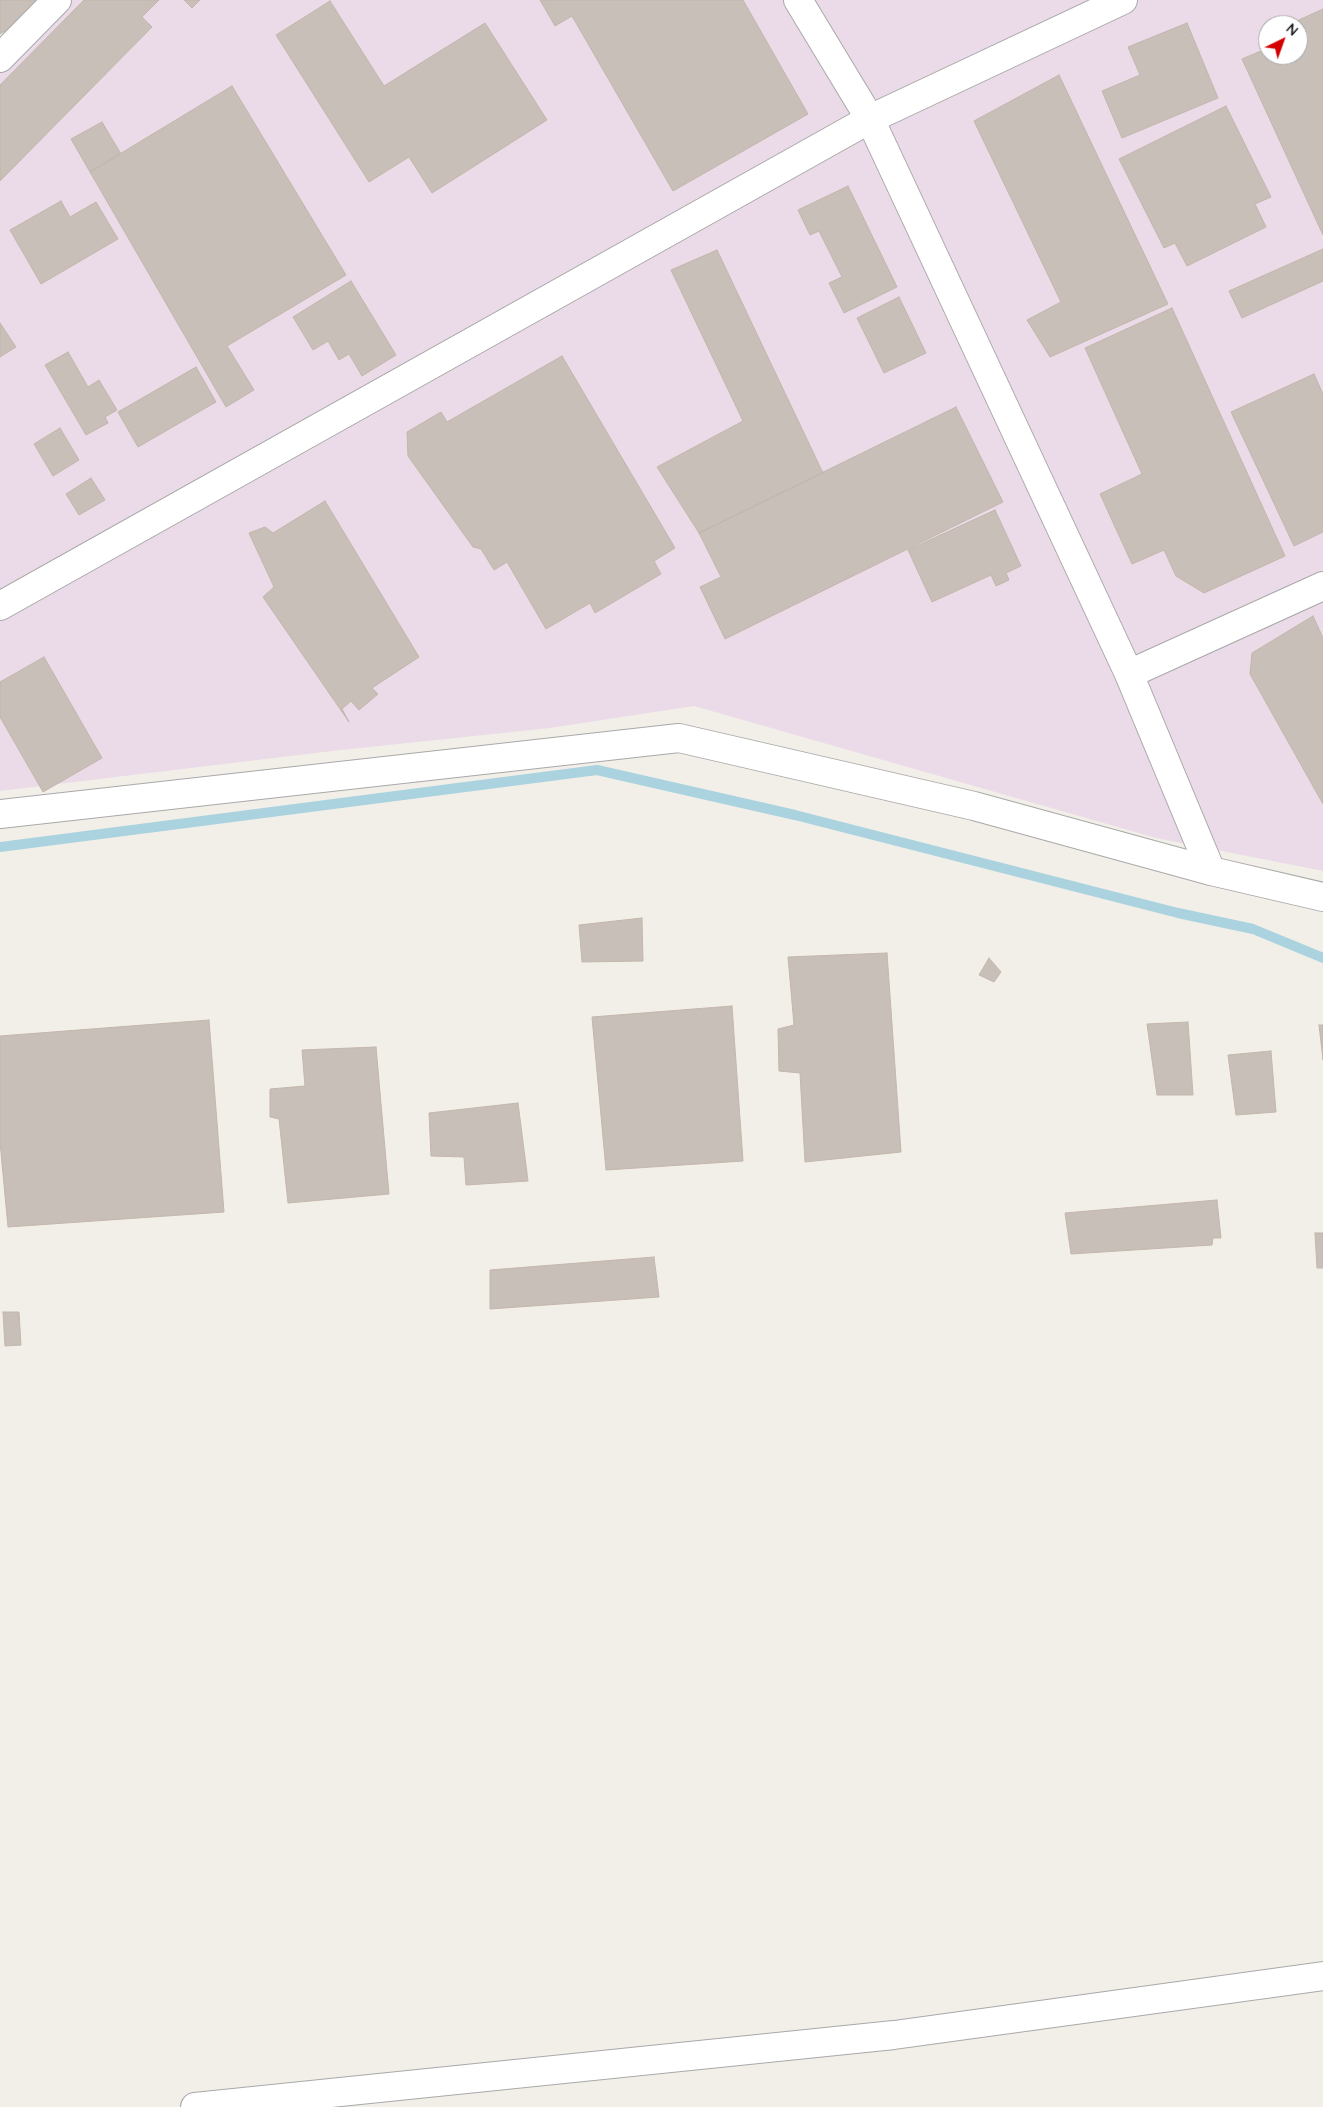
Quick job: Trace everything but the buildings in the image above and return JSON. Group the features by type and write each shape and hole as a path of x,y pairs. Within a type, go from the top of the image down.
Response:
{"street":[{"path":"0,58 56,0"},
{"path":"798,0 870,119 1129,674 1211,871"},
{"path":"0,606 870,119 1123,0"},
{"path":"1129,674 1323,586"},
{"path":"0,814 679,738 974,806 1211,871 1323,897"},
{"path":"195,2107 894,2035 1323,1976"}],"shaded area":[{"path":"57,0 1323,0 1323,871 1156,838 694,706 550,728 332,751 0,791 0,58"}],"waterway":[{"path":"0,847 597,770 795,815 1178,913 1253,929 1323,958"}]}
